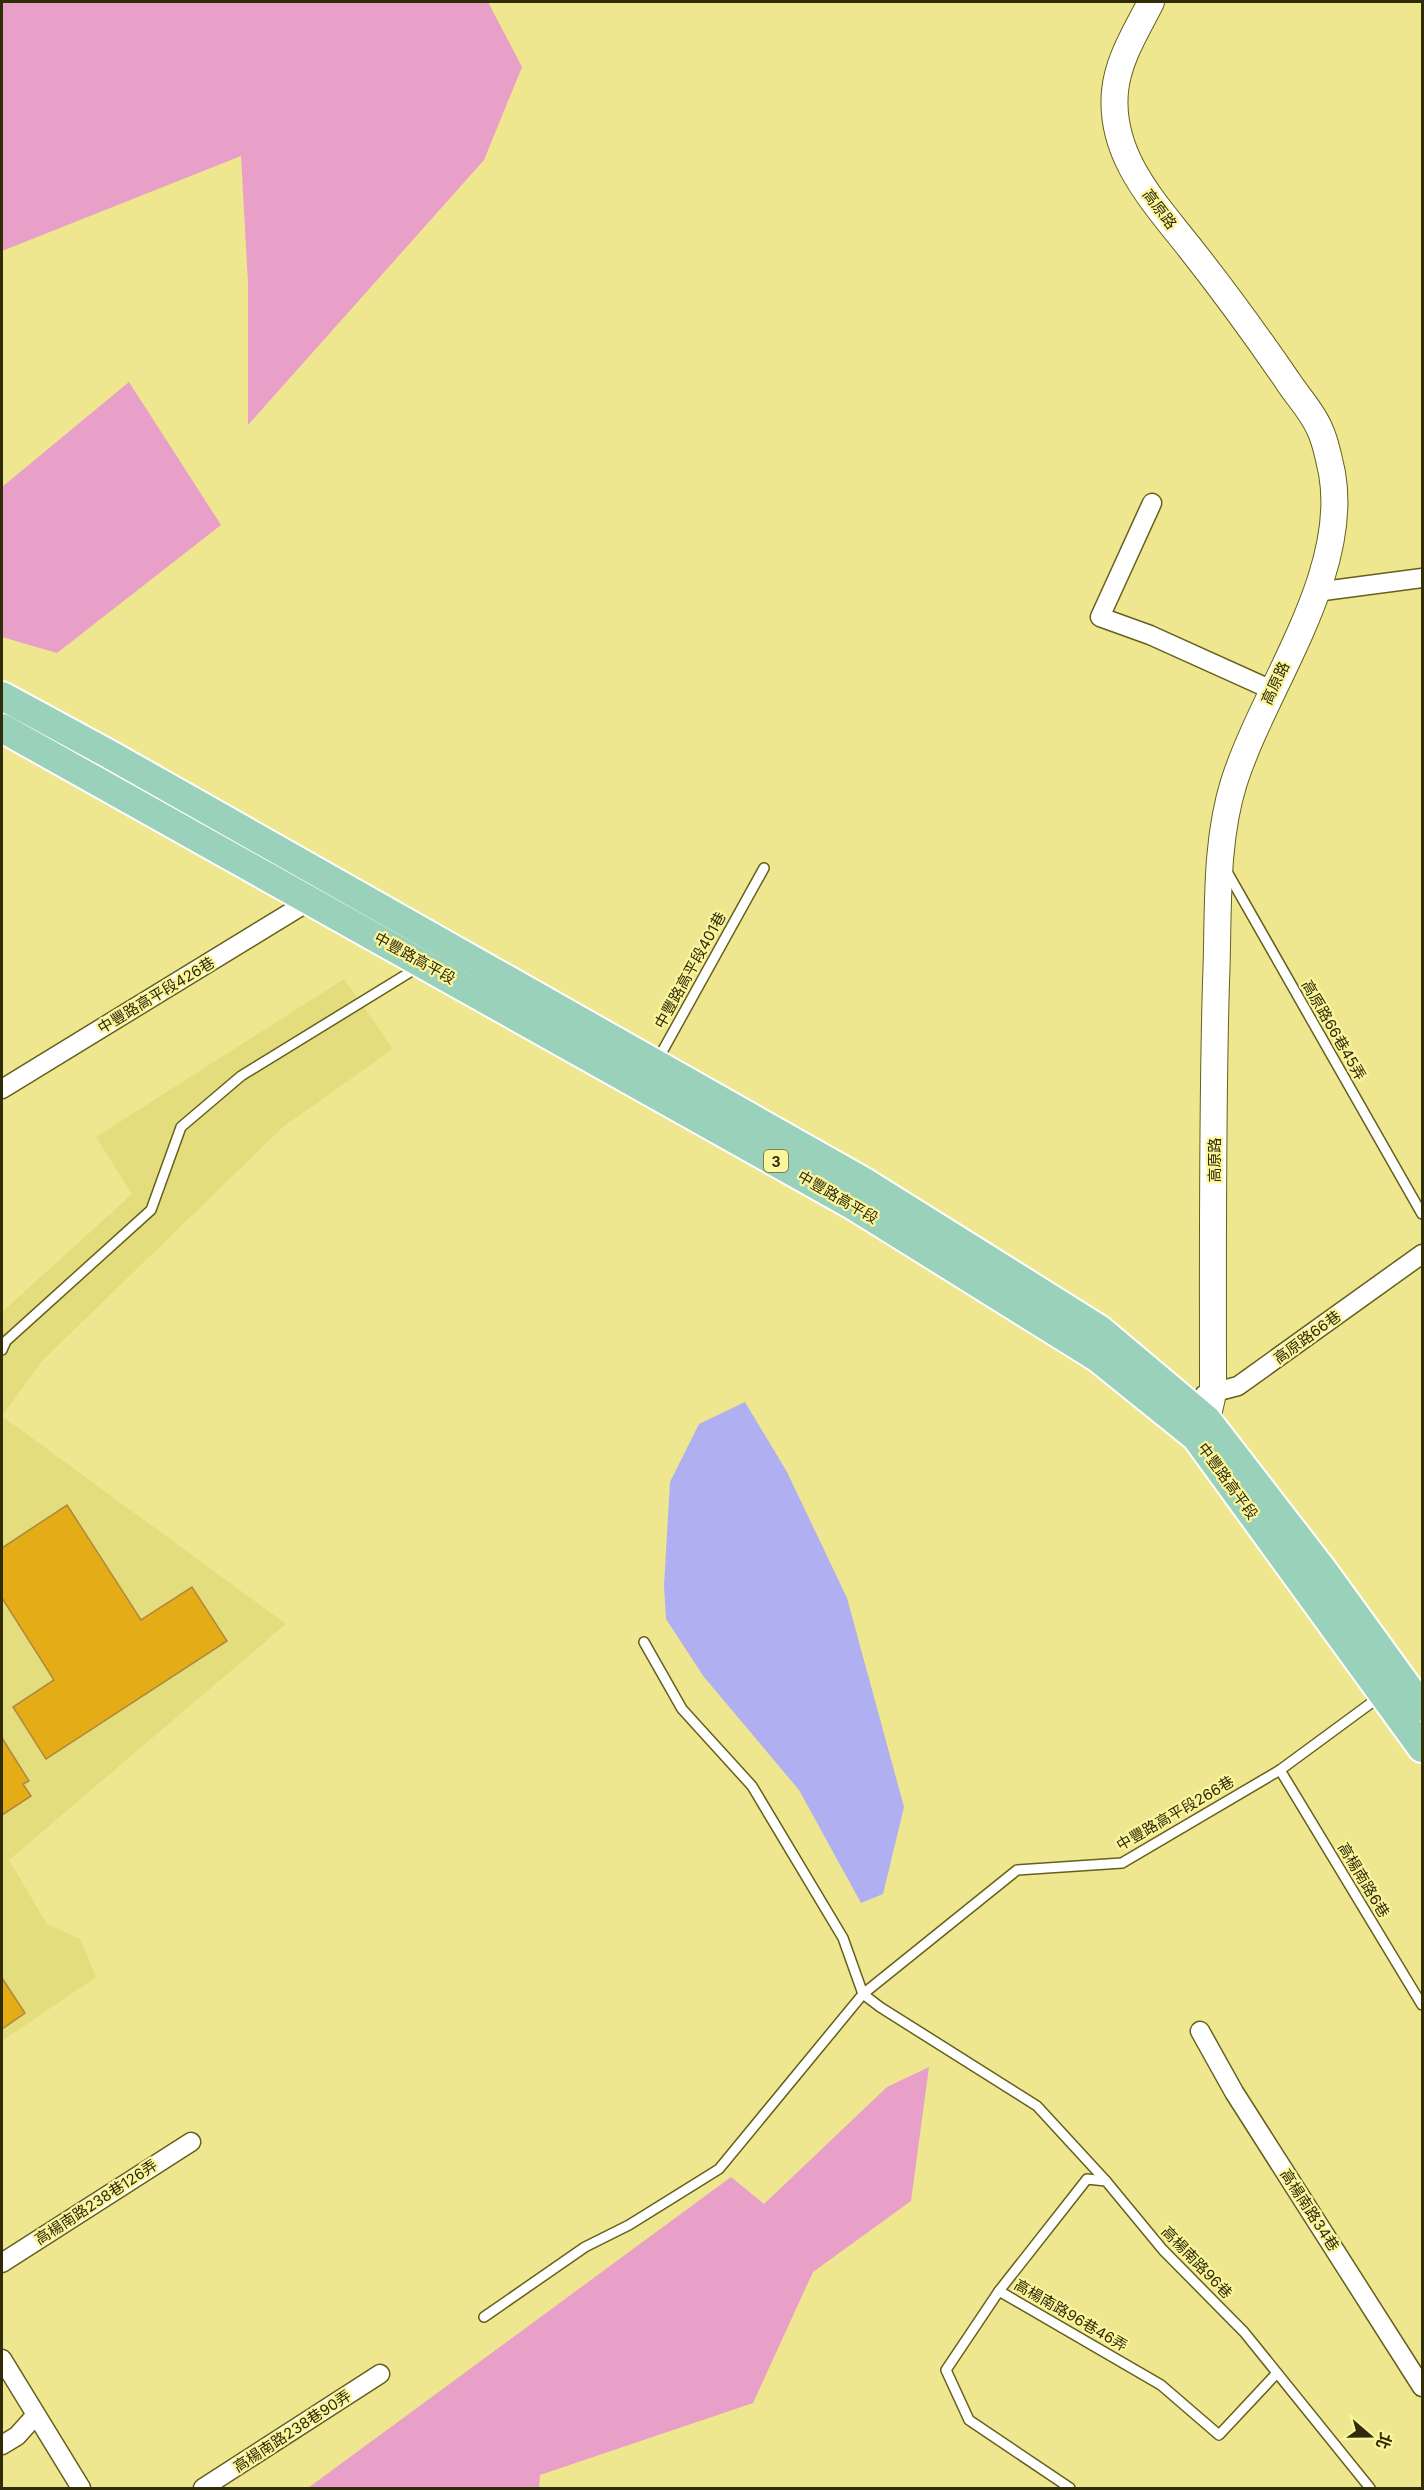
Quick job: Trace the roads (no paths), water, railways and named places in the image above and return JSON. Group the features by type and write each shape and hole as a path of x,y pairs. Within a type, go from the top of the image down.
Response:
{"main road":[{"name":"中豐路高平段","path":"2,696 152,778 431,952 649,1075 1098,1358 1205,1417"},
{"name":"中豐路高平段","path":"2,728 311,900 431,952"},
{"path":"137,803 152,778"},
{"name":"中豐路高平段","path":"649,1075 866,1182 1099,1329 1205,1417 1322,1569 1392,1685 1422,1748"},
{"name":"中豐路高平段","path":"1392,1685 1422,1707"}],"street":[{"name":"高原路","path":"1151,2 1118,73 1115,116 1120,147 1146,193 1237,307 1320,429 1332,475 1334,527 1330,554 1316,592 1248,741 1226,813 1220,860 1205,1417"},
{"path":"1152,503 1100,617 1150,635 1272,690"},
{"path":"1316,592 1422,578"},
{"name":"中豐路高平段426巷","path":"2,1089 311,900"},
{"name":"高原路66巷","path":"1205,1417 1238,1386 1422,1254"},
{"name":"高楊南路34巷","path":"1200,2031 1234,2092 1422,2387"},
{"name":"高楊南路238巷126弄","path":"2,2263 191,2142"},
{"path":"2,2360 81,2488"},
{"name":"高楊南路238巷90弄","path":"203,2488 380,2374"},
{"path":"2,2445 17,2436 35,2416"}],"lane":[{"name":"高原路66巷45弄","path":"1220,860 1422,1214"},
{"name":"中豐路高平段401巷","path":"649,1075 764,868"},
{"path":"2,1350 6,1341 151,1210 181,1127 241,1076 431,952"},
{"path":"644,1642 682,1708 752,1786 843,1938 863,1994"},
{"name":"中豐路高平段266巷","path":"484,2317 585,2247 628,2226 719,2169 863,1994 1017,1870 1122,1863 1280,1770 1392,1685"},
{"name":"高楊南路6巷","path":"1280,1770 1422,2005"},
{"name":"高楊南路96巷","path":"863,1994 1037,2106 1106,2181 1162,2250 1244,2332 1370,2488"},
{"path":"999,2291 1087,2179 1106,2181"},
{"name":"高楊南路96巷46弄","path":"1070,2488 969,2420 946,2370 999,2291 1161,2385 1219,2435 1277,2373"}],"water":[{"path":"745,1402 787,1472 847,1598 904,1807 883,1894 861,1903 799,1790 704,1677 666,1619 664,1586 670,1482 699,1424"}]}
